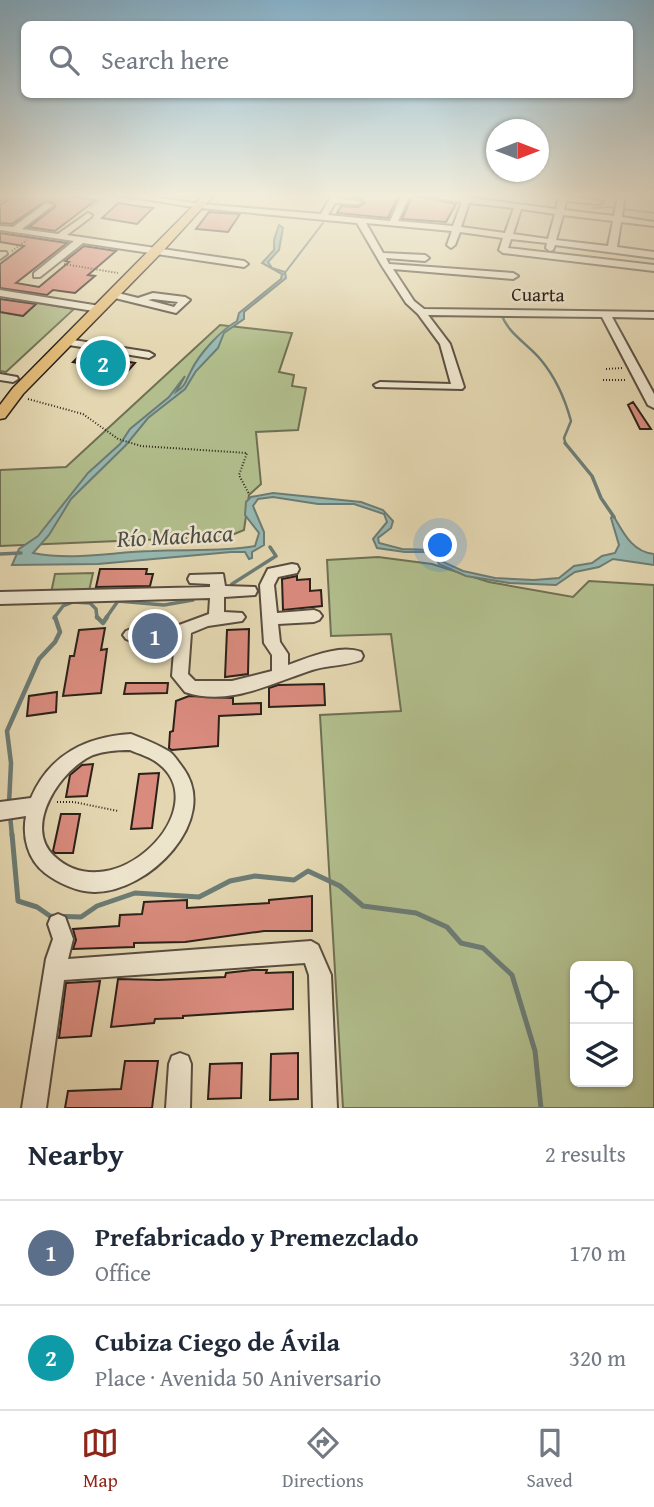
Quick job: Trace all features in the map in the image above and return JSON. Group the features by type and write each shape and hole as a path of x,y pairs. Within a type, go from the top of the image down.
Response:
{"main road":[{"path":"94,308 114,295 156,247"},
{"path":"0,393 94,308 122,274 153,250"},
{"path":"0,415 60,341"}],"street":[{"path":"37,275 72,247"},
{"path":"129,247 244,264"},
{"path":"375,247 411,303 445,344 458,387 380,386"},
{"path":"504,247 503,250 654,268"},
{"path":"548,256 550,247"},
{"path":"595,247 654,255"},
{"path":"380,255 425,258"},
{"path":"386,266 513,276"},
{"path":"0,293 94,308"},
{"path":"114,295 142,299"},
{"name":"Cuarta","path":"421,312 654,315"},
{"path":"605,313 635,368 646,382 654,405"},
{"path":"60,341 149,355"},
{"path":"0,377 13,379"},
{"path":"281,674 280,654 272,643 269,577 273,572 292,569"},
{"path":"195,579 218,578 216,619"},
{"path":"0,597 250,591"},
{"path":"271,619 314,616"},
{"path":"131,635 172,634 216,619 237,617"},
{"path":"183,630 180,676 191,687 207,689 246,686 327,658 355,656"},
{"path":"131,742 152,748 169,759 181,777 185,798 181,822 169,844 149,863 125,877 98,883 73,880 52,869 38,851 32,829 14,809 46,784 62,765 84,751 131,742"},
{"path":"34,1108 63,940 58,924"},
{"path":"57,970 311,952 320,975 325,1108"},
{"path":"178,1108 180,1064"}],"path":[{"path":"1,255 17,247"},
{"path":"52,262 122,274"},
{"path":"606,369 635,368"},
{"path":"603,380 646,382"},
{"path":"15,395 83,414 118,439 141,446 247,453 239,475 248,494"},
{"path":"14,809 60,801 82,801 109,811 118,811"}],"green space":[{"path":"37,303 74,309 6,372 0,371 0,312 23,316"},
{"path":"220,325 292,333 279,372 294,375 292,386 306,388 298,430 256,432 261,484 249,495 244,530 215,542 189,538 0,546 0,470 66,467"},
{"path":"378,557 432,564 489,582 573,597 589,581 654,585 654,1108 343,1108 320,715 401,711 391,634 331,636 327,560"},
{"path":"93,573 89,591 51,593 55,574"}],"water":[{"path":"274,247 280,247 268,262 272,268 285,272 286,278 244,312 244,319 224,333 218,348 196,371 185,389 148,418 126,445 71,499 49,535 33,553 78,556 255,546 259,533 245,515 246,502 251,497 273,493 361,502 383,510 393,521 391,528 378,538 379,543 402,549 432,550 441,561 463,571 495,578 559,578 574,566 592,563 602,556 615,553 619,545 611,518 613,515 634,545 654,554 654,565 613,559 599,567 575,572 556,585 509,583 466,576 439,564 433,554 427,552 377,548 373,539 387,522 384,514 354,504 318,504 273,497 258,499 253,506 264,532 264,545 252,552 252,558 249,559 245,552 231,552 98,564 12,565 19,549 38,536 88,473 120,444 130,429 169,397 185,376 176,392 182,387 199,357 211,343 237,321 239,313 281,279 282,274 262,263"}],"building":[{"path":"23,247 62,247 16,283 39,287 83,247 116,251 88,275 95,276 75,293 53,290 47,295 0,288 0,264"},
{"path":"0,299 36,304 23,316 0,312"},
{"path":"81,354 135,363 127,372 73,362"},
{"path":"633,402 651,429 640,429 628,405"},
{"path":"100,569 147,569 146,574 153,574 150,586 96,587"},
{"path":"297,576 297,580 310,579 310,591 321,590 322,606 283,610 282,579"},
{"path":"105,628 101,650 107,649 101,693 63,696 70,656 74,656 79,630"},
{"path":"249,629 248,674 225,677 227,630"},
{"path":"126,683 168,683 167,693 124,694"},
{"path":"324,684 325,705 269,707 269,688 278,685"},
{"path":"57,692 56,712 27,716 29,696"},
{"path":"189,696 233,698 233,704 261,703 261,714 219,716 218,746 172,750 169,748 170,732 173,731 176,701"},
{"path":"93,764 87,796 66,797 70,775 82,765"},
{"path":"159,773 152,828 131,829 139,774"},
{"path":"61,814 80,814 73,853 53,851"},
{"path":"312,896 312,931 264,931 185,942 134,943 134,947 73,949 76,940 73,929 119,926 120,915 142,914 144,902 187,900 187,908 269,903 269,900"},
{"path":"267,970 266,973 293,972 293,1009 183,1016 155,1019 154,1023 111,1027 118,979 225,977 226,973"},
{"path":"100,981 91,1036 59,1038 66,983"},
{"path":"298,1053 298,1099 270,1100 271,1054"},
{"path":"125,1061 158,1061 152,1108 65,1108 68,1091 121,1089"},
{"path":"242,1063 241,1098 208,1099 210,1064"}],"waterway":[{"path":"284,274 305,247"},
{"path":"501,313 513,332 546,367 559,389 571,421 564,438 566,444"},
{"path":"566,444 592,476 601,498 614,517"},
{"path":"232,584 276,556 270,547"},
{"name":"Río Machaca","path":"0,554 21,553"},
{"path":"106,618 118,601 164,605 193,600"},
{"path":"54,618 63,606 73,602 90,603 96,609 97,618"},
{"path":"9,804 11,763 7,731 39,659 55,642 60,632 55,617"},
{"path":"97,617 103,623 107,617"},
{"path":"10,815 12,836"},
{"path":"12,834 18,901 37,907 50,916 81,917 97,906 135,893 199,897 230,881 255,876 294,880 308,871 340,886 363,906 416,913 447,927 461,943 483,948 512,975 535,1051 541,1108"}],"place":[{"name":"Cubiza Ciego de Ávila","path":"103,363"},
{"name":"Prefabricado y Premezclado","path":"155,636"}]}
